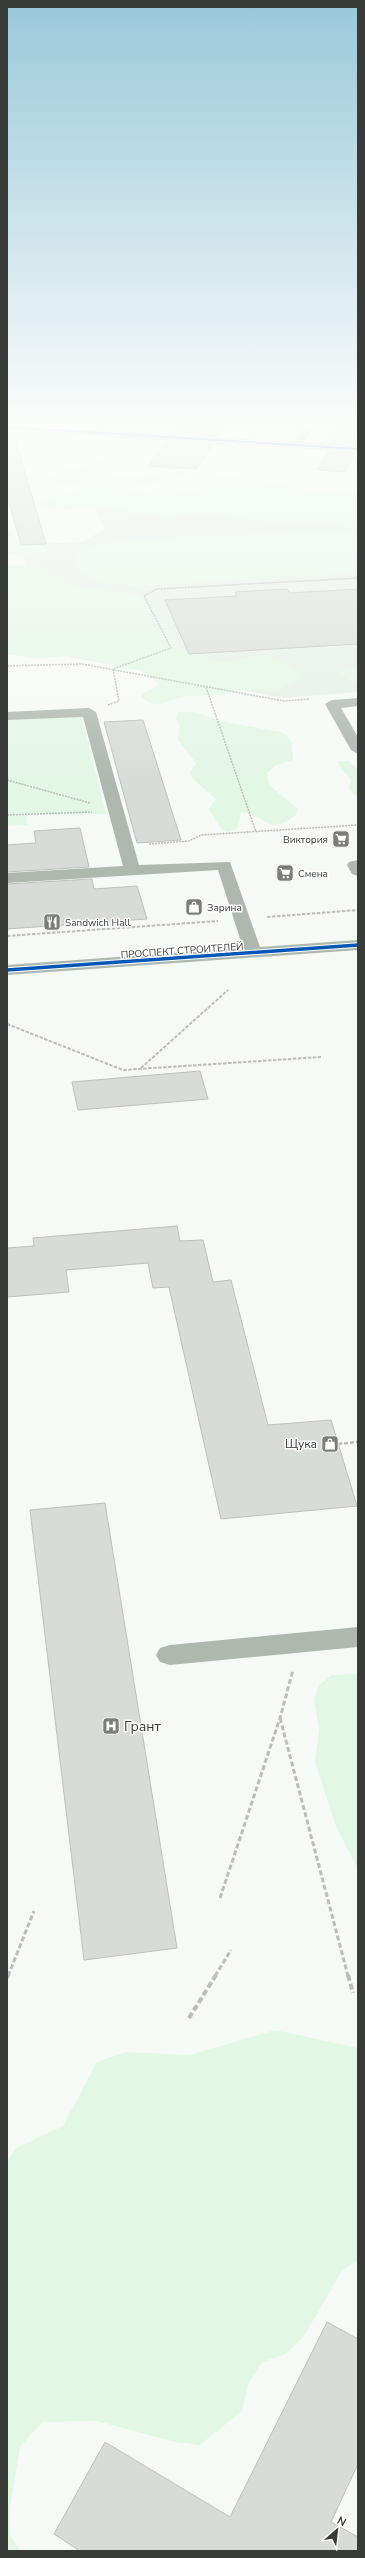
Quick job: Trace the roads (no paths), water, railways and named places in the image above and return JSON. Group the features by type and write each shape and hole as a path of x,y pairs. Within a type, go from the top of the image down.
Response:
{"street":[{"path":"358,702 332,704 358,750"},
{"path":"7,716 89,712 132,870"},
{"path":"7,878 224,865 253,953"},
{"path":"358,865 355,865 358,870"},
{"name":"ПРОСПЕКТ СТРОИТЕЛЕЙ","path":"7,970 358,945"},
{"path":"170,1655 358,1637"}],"place":[{"name":"Виктория","path":"341,839"},
{"name":"Смена","path":"285,873"},
{"name":"Зарина","path":"194,907"},
{"name":"Sandwich Hall","path":"52,922"},
{"name":"Щука","path":"330,1444"},
{"name":"Грант","path":"111,1726"}]}
